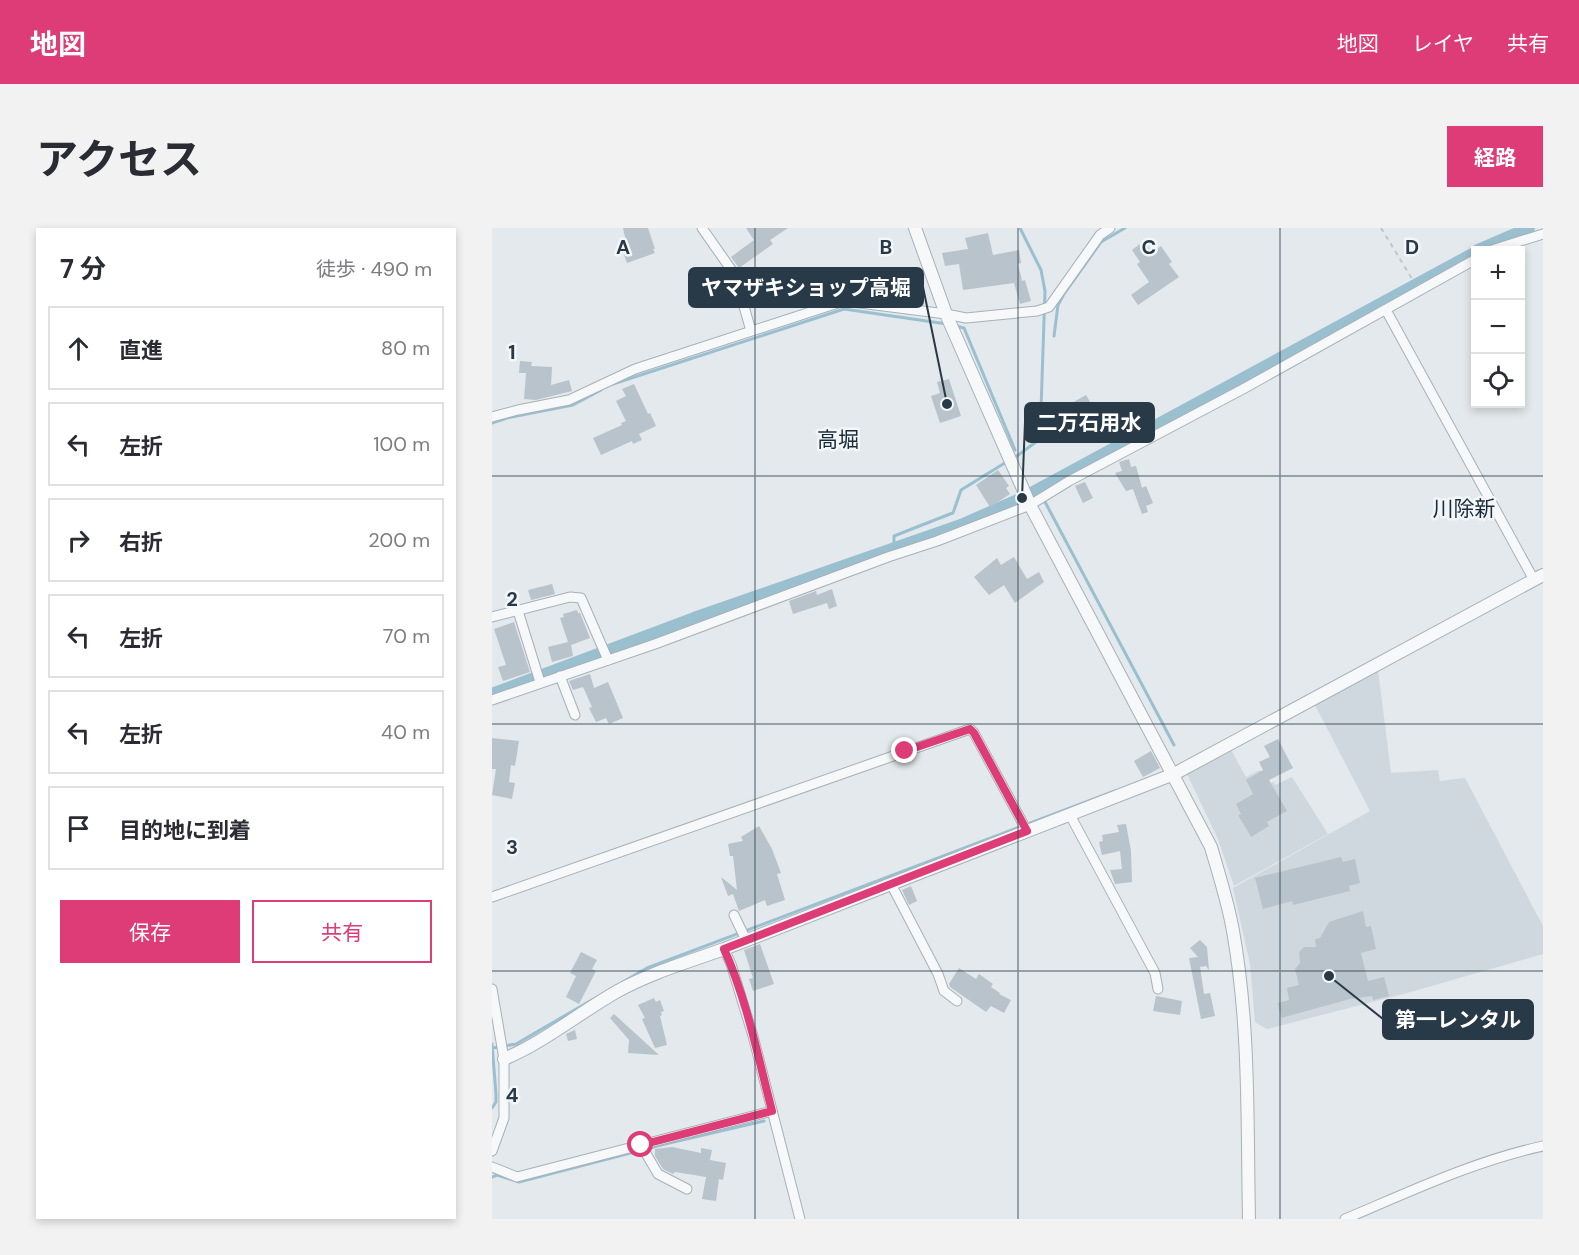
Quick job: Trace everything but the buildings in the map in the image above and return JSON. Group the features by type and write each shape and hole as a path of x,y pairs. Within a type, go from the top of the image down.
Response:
{"street":[{"path":"702,228 735,275 751,331"},
{"path":"915,228 946,314 1030,505 1174,774 1210,847 1227,898 1242,993 1249,1219"},
{"path":"492,417 569,400 635,369 844,301 966,318 1049,308 1100,235 1110,228"},
{"path":"1505,246 1543,234"},
{"path":"492,700 937,541 1030,505 1069,481 1243,389 1471,262"},
{"path":"504,1059 527,1049 616,992 651,975 724,949 1174,774 1538,577 1386,310"},
{"path":"492,617 570,597 581,598 608,660"},
{"path":"518,611 540,682"},
{"path":"560,676 574,715"},
{"path":"492,897 970,729 1027,831"},
{"path":"1070,815 1155,973 1158,990"},
{"path":"891,884 938,974 944,991 957,1000"},
{"path":"734,915 746,940"},
{"path":"724,949 731,964 753,1036 800,1219"},
{"path":"492,989 504,1059 504,1118 492,1152"},
{"path":"492,1167 517,1177 772,1111"},
{"path":"492,1115 504,1118"},
{"path":"641,1145 658,1174 687,1189"},
{"path":"1345,1219 1468,1168 1515,1152 1543,1146"}],"path":[{"path":"1381,228 1418,290"}],"shaded area":[{"path":"1378,670 1391,773 1438,770 1440,781 1465,778 1543,926 1543,954 1407,993 1267,1029 1255,1022 1250,964 1233,888 1370,811 1315,705"},
{"path":"1230,748 1246,777 1260,770 1267,784 1274,782 1275,785 1292,777 1328,834 1234,886 1218,839 1187,774"}],"waterway":[{"path":"1014,458 1040,439 1045,291 1041,270 1020,228"},
{"path":"1054,336 1058,305 1064,294 1101,242 1125,228"},
{"path":"1487,246 1529,228"},
{"path":"492,694 694,618 961,525 1022,498 1471,255"},
{"path":"613,384 844,309 947,324"},
{"path":"956,326 964,328 1015,450"},
{"path":"492,423 573,405 601,390"},
{"path":"894,547 894,536 953,513 961,490 1008,461"},
{"path":"1044,500 1174,745"},
{"path":"493,1048 516,1044 647,968 1115,791"},
{"path":"492,1044 496,1094 496,1102 492,1108"},
{"path":"492,1177 497,1175 519,1182 764,1121"}],"place":[{"name":"ヤマザキショップ高堀","path":"947,404"},
{"name":"二万石用水","path":"1022,498"},
{"name":"第一レンタル","path":"1329,976"}],"district":[{"name":"高堀","path":"838,440"},
{"name":"川除新","path":"1464,509"}],"route":[{"path":"641,1145 772,1111 753,1036 731,964 724,949 1027,831 992,764 970,729 905,751"}]}
